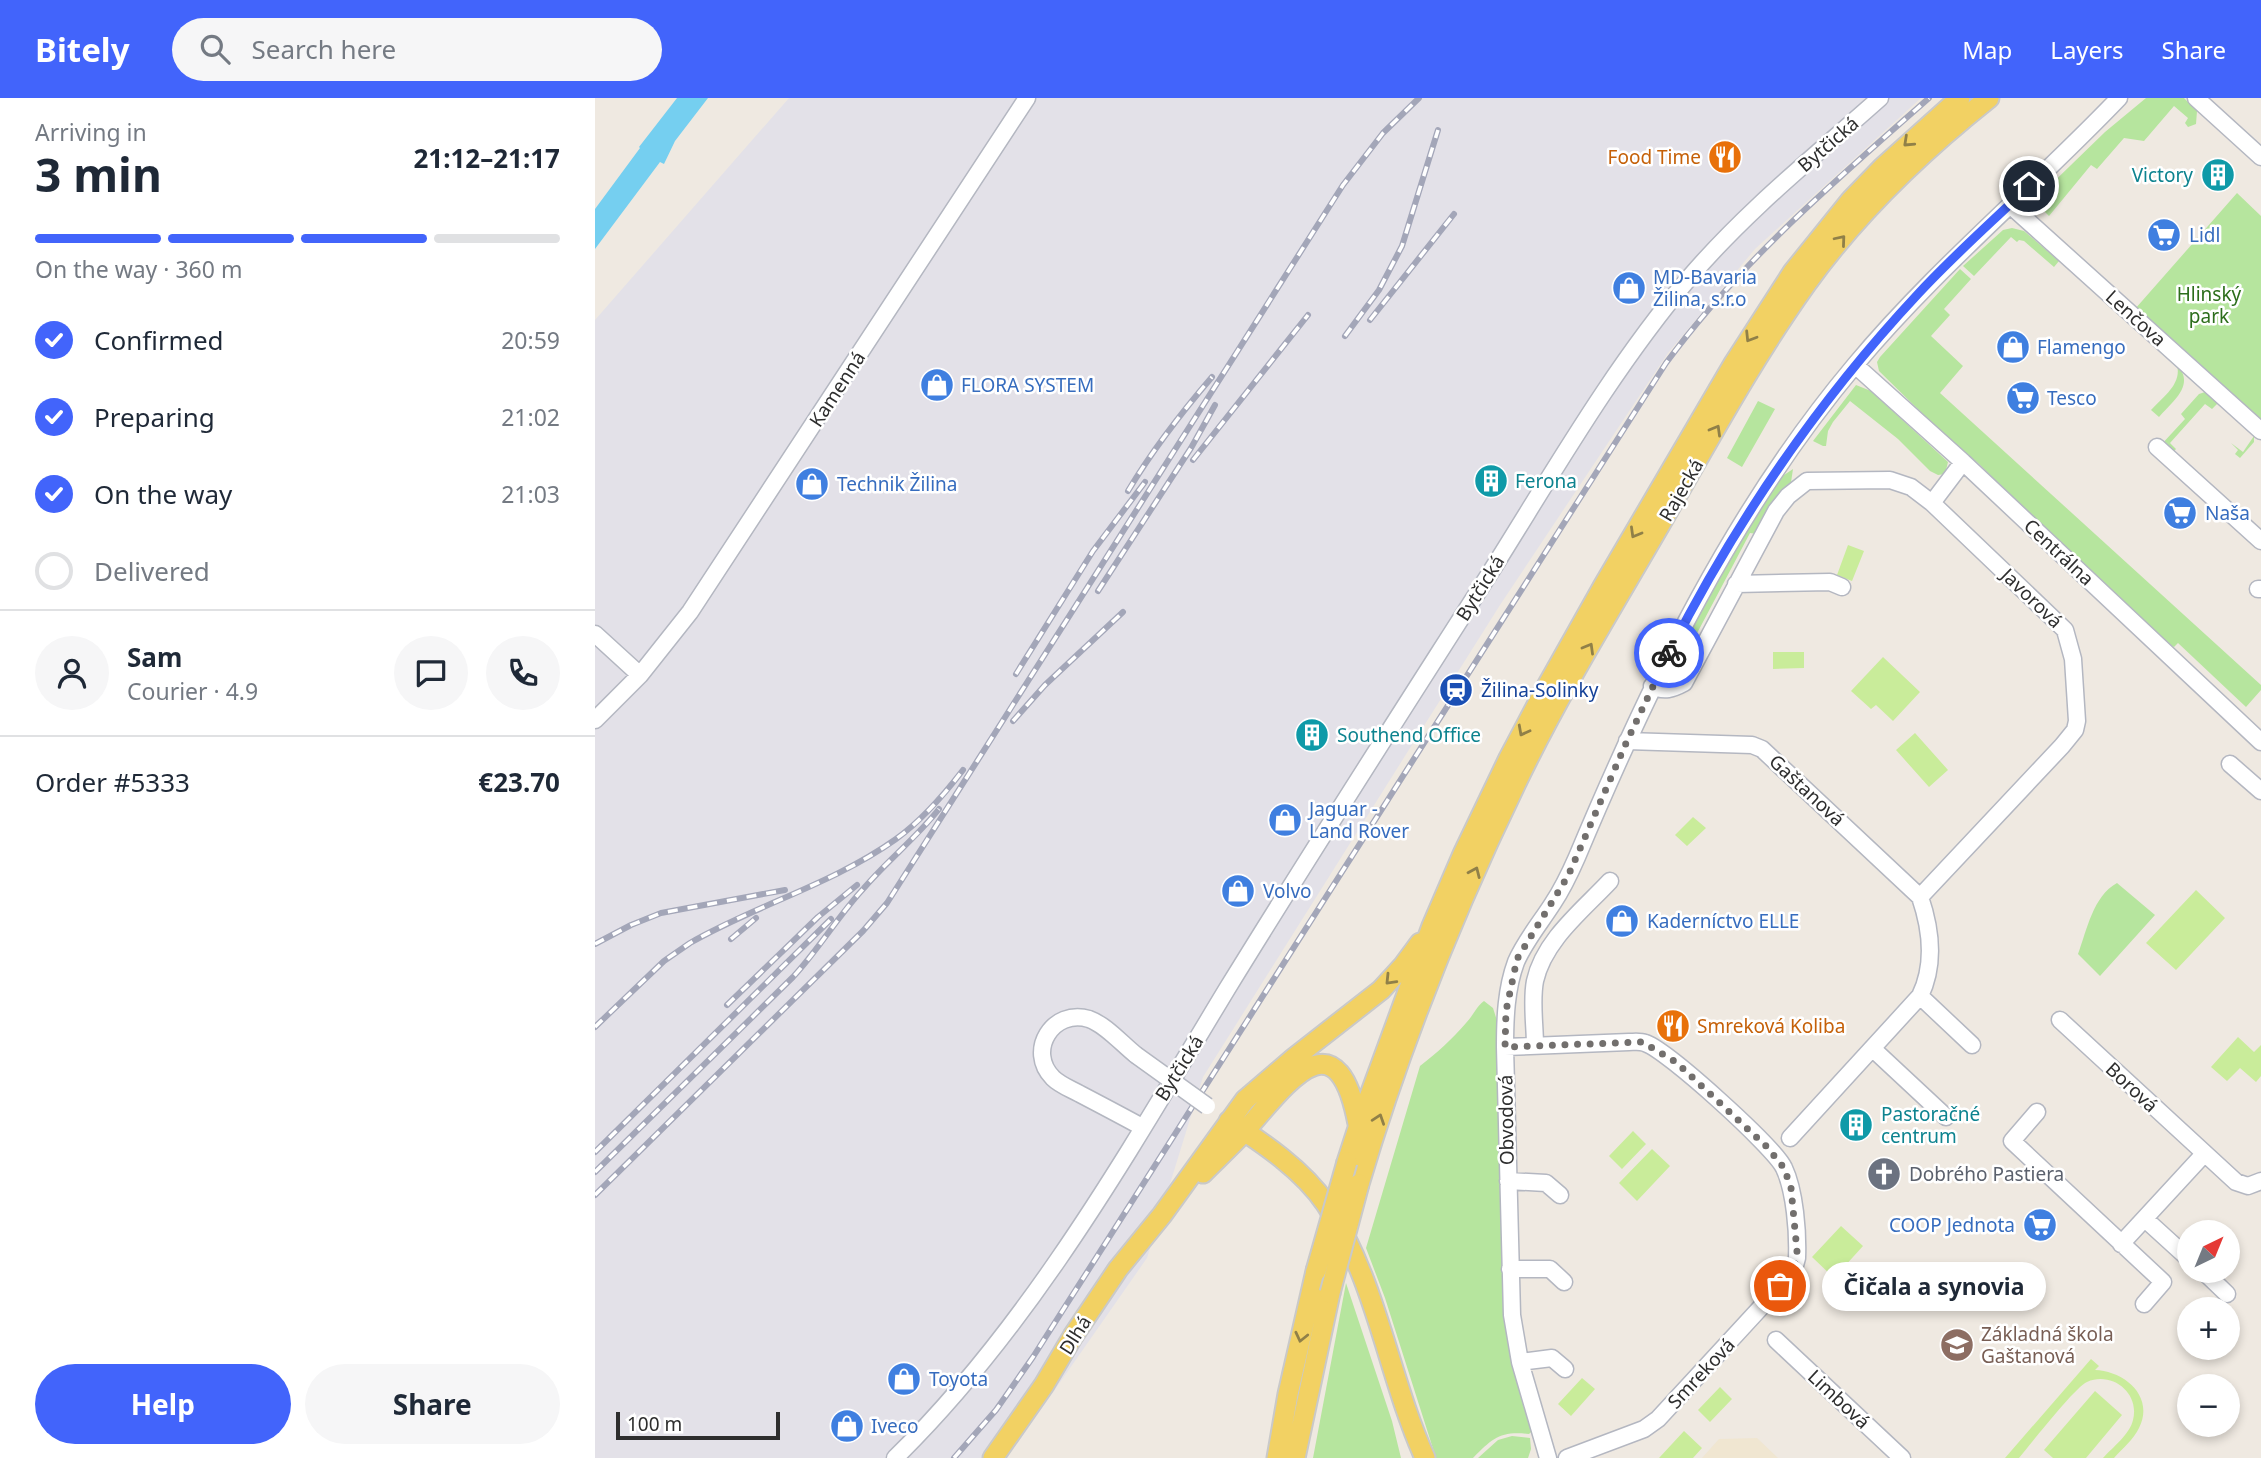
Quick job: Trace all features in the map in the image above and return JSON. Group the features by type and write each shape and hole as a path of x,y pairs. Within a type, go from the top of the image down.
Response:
{"main road":[{"name":"Rajecká","path":"1440,930 1491,794 1546,688 1767,310 1793,272 1851,200 1911,140 1960,98"},
{"name":"Rajecká","path":"1440,930 1560,698 1807,282 1865,212 1923,153 1989,98"},
{"path":"1277,1458 1288,1394 1316,1271 1347,1162 1359,1125 1440,930"},
{"path":"1237,1126 1257,1089 1367,1002 1440,930"},
{"path":"1295,1458 1330,1293 1359,1184 1410,1031 1440,930"},
{"path":"1237,1126 1298,1072 1311,1066 1324,1065 1335,1069 1344,1077 1355,1104 1359,1125"},
{"path":"1237,1126 1307,1182 1325,1203 1340,1229 1374,1306 1420,1454"},
{"name":"Dlhá","path":"993,1458 1044,1385 1118,1269 1237,1126"}],"street":[{"name":"Kamenná","path":"595,720 640,675 673,635 706,588 1027,98"},
{"name":"Bytčická","path":"895,1458 948,1405 1012,1324 1064,1250 1571,444 1644,335 1686,282 1740,223 1880,98"},
{"name":"Obvodová","path":"1548,1458 1520,1362 1512,1315 1505,1047 1506,1011 1517,959 1568,876 1652,686 1703,591 1811,419 1855,365 1941,269 2119,98"},
{"path":"2196,98 2261,158"},
{"name":"Lenčova","path":"2010,205 2261,431"},
{"name":"Centrálna","path":"1855,365 1963,462 2261,742"},
{"path":"2157,447 2261,541"},
{"path":"1932,502 1963,462"},
{"name":"Javorová","path":"1652,686 1660,690 1674,689 1684,684 1776,511 1788,496 1807,481 1890,480 1911,487 1932,502 2065,630 2073,659 2077,721 2075,730 2062,746 1920,897"},
{"path":"1736,584 1829,582 1842,587"},
{"path":"595,634 640,675"},
{"name":"Gaštanová","path":"1627,741 1752,745 1762,749 1920,897"},
{"path":"2231,764 2261,791"},
{"path":"1535,1046 1535,981 1542,961 1552,945 1610,881"},
{"path":"1790,1138 1920,996 1930,967 1927,917 1920,897"},
{"path":"1920,996 1972,1045"},
{"path":"1142,1127 1055,1081 1043,1063 1041,1050 1044,1037 1054,1025 1078,1017 1091,1020 1237,1126"},
{"name":"Borová","path":"2060,1020 2236,1182 2248,1186 2261,1181"},
{"name":"Smreková","path":"1505,1047 1642,1042 1676,1062 1781,1163 1791,1188 1797,1251 1794,1269 1787,1279 1658,1419 1644,1429 1567,1458"},
{"path":"1873,1049 1947,1117"},
{"path":"2037,1112 2012,1141 2163,1282 2144,1304"},
{"path":"2121,1244 2204,1154"},
{"path":"1508,1181 1546,1182 1560,1195"},
{"path":"2145,1219 2177,1248"},
{"path":"1510,1269 1550,1269 1564,1282"},
{"path":"2216,1283 2227,1294"},
{"name":"Limbová","path":"1776,1340 1902,1458"},
{"path":"1520,1362 1552,1357 1565,1369"}],"shaded area":[{"path":"789,98 1921,98 1755,249 1668,353 1500,605 1203,1077 1147,1258 1007,1458 595,1458 595,320"},
{"path":"1757,1438 1778,1458 1702,1458 1719,1439"}],"green space":[{"path":"2146,98 2184,98 2197,111 2196,124 2188,127 2185,123 2188,118 2174,106 2144,141 2124,138 2097,169 2091,165 2049,216 2041,208 2035,210 2037,198 2105,132"},
{"name":"Hlinský park","path":"2237,193 2261,216 2261,424 2135,309"},
{"path":"2012,228 2024,231 2059,261 2054,267 2024,241 2017,242 2011,237 1974,276 1963,266 2003,230"},
{"path":"1960,269 1971,279 1944,309 1950,315 1931,336 1963,366 1940,393 2261,685 2261,690 2246,707 2178,643 2174,647 2150,632 1979,464 1939,430 1879,371 1877,362 1880,357"},
{"path":"2177,365 2184,379 2183,386 2159,417 2151,410 2174,384"},
{"path":"1856,385 1871,391 1948,462 1945,474 1938,475 1930,471 1898,439 1850,401 1828,431 1826,446 1813,441"},
{"path":"2209,392 2254,436 2218,403 2212,409 2205,404 2170,443 2176,449 2170,456 2160,446 2185,419 2181,414 2199,394"},
{"path":"1758,401 1775,409 1742,467 1727,458"},
{"path":"2254,436 2254,442 2240,458 2235,454 2238,450 2231,443 2243,452"},
{"path":"1793,469 1790,489 1757,534 1750,533 1676,673 1683,677 1677,683 1661,681 1778,479"},
{"path":"1848,545 1864,551 1852,581 1837,575"},
{"path":"1773,652 1804,652 1804,668 1773,669"},
{"path":"1883,657 1920,692 1893,721 1876,705 1871,709 1851,691"},
{"path":"1915,733 1948,770 1929,787 1896,750"},
{"path":"1693,817 1706,828 1687,846 1675,835"},
{"path":"2117,883 2155,915 2100,976 2078,954 2096,905"},
{"path":"2196,890 2225,918 2176,970 2146,943"},
{"path":"1484,1001 1493,1008 1499,1027 1505,1307 1532,1431 1529,1434 1498,1437 1473,1458 1436,1458 1385,1298 1366,1248 1420,1066 1455,1035"},
{"path":"2238,1037 2254,1052 2261,1045 2261,1076 2256,1082 2240,1068 2227,1081 2211,1067"},
{"path":"1633,1131 1646,1144 1622,1169 1609,1156"},
{"path":"1652,1149 1670,1166 1637,1201 1619,1183"},
{"path":"1841,1226 1863,1246 1834,1278 1812,1257"},
{"path":"1346,1283 1392,1421 1401,1458 1313,1458"},
{"path":"2091,1359 2099,1366 2095,1370 2106,1371 2126,1380 2140,1396 2143,1416 2131,1440 2114,1458 2103,1458 2128,1430 2134,1410 2128,1393 2122,1387 2114,1382 2096,1379 2087,1382 2073,1394 2019,1458 2005,1458"},
{"path":"1582,1378 1595,1389 1571,1416 1558,1404"},
{"path":"1720,1387 1732,1399 1710,1422 1698,1410"},
{"path":"2095,1391 2122,1415 2086,1458 2053,1458 2044,1450"},
{"path":"1684,1431 1702,1448 1693,1458 1659,1458"},
{"path":"1512,1436 1530,1438 1528,1458 1478,1458 1498,1440"}],"water":[{"path":"677,98 708,98 675,141 664,164 660,162 595,249 595,209"}],"railway":[{"path":"595,1195 863,931 887,903 1343,185 1383,133 1419,98"},
{"path":"954,1458 996,1410 1033,1357 1666,363 1695,325 1790,223 1929,98"},
{"path":"1345,336 1379,290 1402,246 1438,130"},
{"path":"1370,320 1454,214"},
{"path":"1193,460 1308,315"},
{"path":"1128,491 1167,432 1212,377"},
{"path":"1098,591 1191,448 1215,405"},
{"path":"1016,674 1093,551 1145,482"},
{"path":"1013,721 1045,685 1123,612"},
{"path":"595,1027 664,961 690,943 847,869 896,839 931,808 963,770"},
{"path":"595,1172 793,977 855,899 939,809"},
{"path":"727,1005 818,917 857,885"},
{"path":"595,944 661,913 785,890"},
{"path":"731,939 756,918"},
{"path":"595,1152 831,919"}],"way so far":[{"path":"1669,653 1568,876 1517,959 1506,1011 1505,1047 1642,1042 1660,1051 1687,1071 1767,1147 1784,1168 1791,1188 1797,1258 1794,1269 1780,1286"}],"place":[{"name":"Food Time","path":"1725,157"},
{"name":"Victory","path":"2218,175"},
{"name":"Lidl","path":"2164,235"},
{"name":"MD-Bavaria Žilina, s.r.o","path":"1629,288"},
{"name":"Flamengo","path":"2013,347"},
{"name":"FLORA SYSTEM","path":"937,385"},
{"name":"Tesco","path":"2023,398"},
{"name":"Ferona","path":"1491,481"},
{"name":"Technik Žilina","path":"812,484"},
{"name":"Naša","path":"2180,513"},
{"name":"Žilina-Solinky","path":"1456,690"},
{"name":"Southend Office","path":"1312,735"},
{"name":"Jaguar - Land Rover","path":"1285,820"},
{"name":"Volvo","path":"1238,891"},
{"name":"Kaderníctvo ELLE","path":"1622,921"},
{"name":"Smreková Koliba","path":"1673,1026"},
{"name":"Pastoračné centrum","path":"1856,1125"},
{"name":"Dobrého Pastiera","path":"1884,1174"},
{"name":"COOP Jednota","path":"2040,1225"},
{"name":"Čičala a synovia","path":"1780,1286"},
{"name":"Základná škola Gaštanová","path":"1957,1345"},
{"name":"Toyota","path":"904,1379"},
{"name":"Iveco","path":"847,1426"}],"route":[{"path":"1669,653 1740,528 1811,419 1919,292 2029,186"}]}
